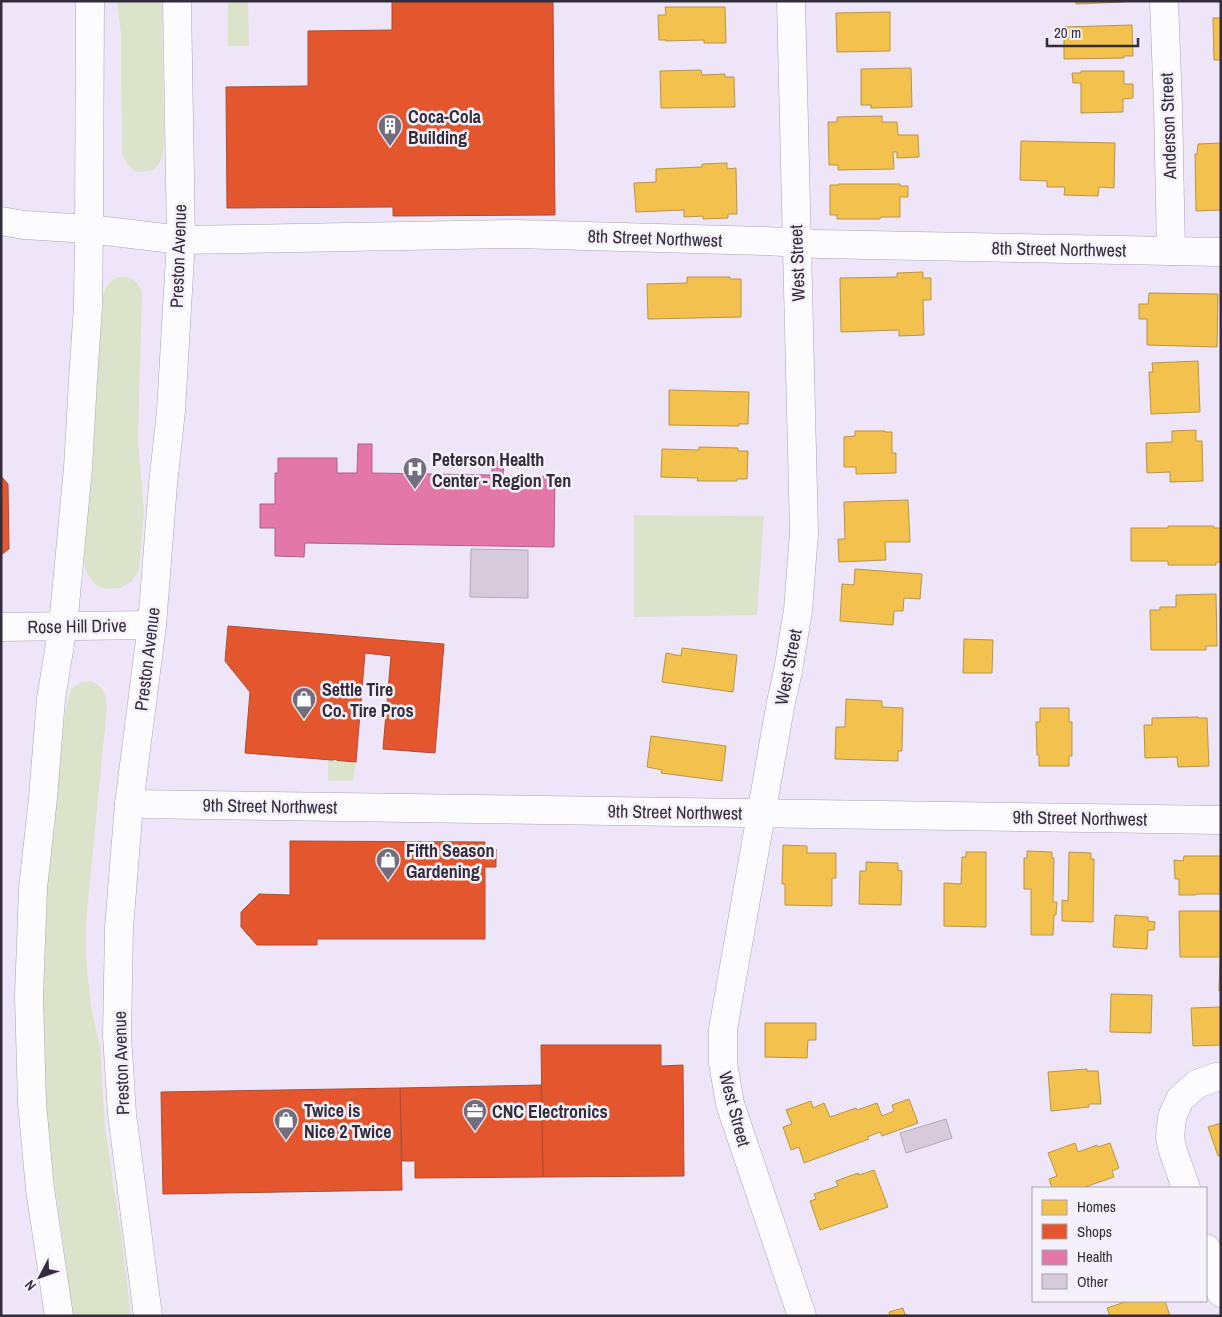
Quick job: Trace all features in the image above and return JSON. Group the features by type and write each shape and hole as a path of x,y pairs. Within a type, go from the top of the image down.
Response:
{"street":[{"path":"59,1316 32,1103 29,996 33,888 51,699 63,626 78,468 84,380 88,306 90,1"},
{"name":"Preston Avenue","path":"148,1316 122,1114 118,1034 119,928 129,804 152,625 163,484 171,411 181,240 176,1"},
{"name":"West Street","path":"791,1 804,533 798,610 723,1029 723,1063 730,1104 802,1316"},
{"name":"Anderson Street","path":"1164,1 1171,252"},
{"name":"8th Street Northwest","path":"1,221 24,225 89,229 181,240 516,234 796,243 1221,252"},
{"name":"Rose Hill Drive","path":"1,627 152,625"},
{"name":"9th Street Northwest","path":"129,804 1221,820"},
{"path":"1186,1187 1172,1148 1170,1137 1172,1117 1180,1099 1197,1084 1221,1077"},
{"path":"1207,1251 1221,1293"}],"path":[{"path":"334,786 335,760"}],"green space":[{"path":"117,1 162,1 164,149 156,168 149,171 136,172 128,165 122,154 121,36"},
{"path":"228,1 248,1 249,46 228,46"},
{"path":"118,277 133,280 142,293 138,441 144,512 139,571 131,582 120,588 106,589 96,585 88,575 85,568 84,554 103,295 109,284"},
{"path":"634,515 764,516 757,615 634,617"},
{"path":"91,681 104,691 107,707 86,922 86,957 91,1007 100,1047 105,1126 131,1316 72,1316 50,1154 42,1055 42,964 48,856 66,708 72,689 79,684"},
{"path":"328,759 356,762 353,781 328,781"}],"building: Homes":[{"path":"1076,1 1124,1 1124,2 1076,4"},
{"path":"665,7 725,7 726,43 704,43 704,40 659,40 658,15 666,15"},
{"path":"890,12 890,51 837,52 836,13"},
{"path":"1213,18 1221,18 1221,60 1214,60"},
{"path":"1132,25 1133,56 1124,56 1124,58 1064,59 1064,27"},
{"path":"911,68 912,107 871,108 871,105 861,105 861,69"},
{"path":"701,70 702,75 725,74 725,77 734,77 735,107 661,108 660,71"},
{"path":"1081,71 1124,71 1124,84 1133,84 1133,98 1123,99 1123,112 1081,113 1081,83 1073,83 1072,73 1081,73"},
{"path":"882,116 882,122 897,122 898,135 918,135 919,157 897,158 897,152 893,152 894,169 838,170 838,165 829,165 828,122 837,122 837,117"},
{"path":"1021,141 1115,143 1114,188 1099,187 1098,196 1064,195 1065,187 1047,187 1047,181 1020,180"},
{"path":"1221,143 1221,210 1196,211 1195,154 1197,154 1198,144"},
{"path":"727,163 727,169 736,168 737,214 728,214 728,218 703,219 703,216 684,217 684,210 636,212 634,183 656,182 656,169 702,167 702,164"},
{"path":"900,184 900,186 908,186 908,197 900,197 900,217 837,219 837,215 830,215 830,185"},
{"path":"923,272 923,278 931,278 931,300 923,300 924,335 899,336 899,330 841,332 840,278 897,277 897,273"},
{"path":"687,277 730,277 730,279 741,279 741,317 648,319 647,284 687,283"},
{"path":"1149,293 1218,294 1217,347 1147,345 1147,319 1139,319 1139,304 1148,304"},
{"path":"1198,361 1200,412 1151,414 1149,372 1153,372 1152,363"},
{"path":"669,390 749,392 748,424 738,424 739,426 669,425"},
{"path":"1196,430 1196,441 1202,441 1203,481 1170,482 1170,472 1147,473 1146,443 1172,442 1172,431"},
{"path":"855,431 892,432 892,453 896,453 896,473 856,474 856,467 844,467 844,437 855,436"},
{"path":"699,447 738,448 738,451 748,451 747,479 737,479 737,481 697,481 698,478 661,477 662,449 699,450"},
{"path":"908,500 910,542 885,542 886,560 839,562 838,539 845,539 844,502"},
{"path":"1168,526 1214,526 1214,528 1221,528 1221,562 1216,562 1216,565 1168,565 1168,561 1131,561 1131,528 1168,528"},
{"path":"855,569 922,574 920,599 904,598 903,611 894,611 893,625 840,621 842,584 854,585"},
{"path":"1216,594 1217,646 1206,646 1206,650 1151,650 1150,610 1160,610 1160,607 1176,607 1176,595"},
{"path":"964,639 993,640 992,673 963,673"},
{"path":"682,648 737,655 733,692 662,682 666,653 681,656"},
{"path":"846,699 882,701 882,707 903,708 902,751 898,751 898,761 835,759 836,727 845,727"},
{"path":"1040,708 1069,708 1069,722 1072,722 1072,756 1069,756 1069,766 1039,766 1036,722 1040,722"},
{"path":"1152,718 1207,718 1209,766 1178,767 1177,757 1145,758 1144,725 1152,725"},
{"path":"651,736 726,746 722,781 661,773 662,770 647,767"},
{"path":"783,845 807,846 807,853 836,853 836,878 832,878 832,906 785,905 785,884 782,884"},
{"path":"1027,851 1052,852 1052,858 1054,858 1053,902 1057,902 1053,935 1031,935 1031,889 1024,889 1024,858 1027,858"},
{"path":"966,852 986,852 986,927 944,926 944,883 961,884 962,857 966,857"},
{"path":"1069,852 1091,853 1091,859 1094,859 1093,922 1062,921 1062,900 1068,901"},
{"path":"1184,856 1221,856 1221,894 1179,895 1179,879 1175,879 1174,860 1183,861"},
{"path":"866,862 898,863 898,870 902,871 901,905 859,904 860,871 866,871"},
{"path":"1179,911 1221,911 1221,957 1180,957"},
{"path":"1115,915 1148,917 1148,921 1155,922 1154,930 1148,930 1147,949 1113,947"},
{"path":"1220,959 1221,991 1219,991"},
{"path":"1111,994 1152,995 1151,1033 1110,1032"},
{"path":"1221,1007 1221,1045 1193,1046 1191,1008"},
{"path":"765,1023 816,1023 816,1040 808,1040 807,1058 765,1057"},
{"path":"1087,1069 1087,1071 1098,1071 1101,1104 1089,1104 1089,1107 1051,1111 1048,1072"},
{"path":"909,1099 918,1123 882,1136 880,1132 867,1137 869,1139 804,1163 799,1147 791,1150 783,1127 792,1124 786,1110 811,1101 813,1108 824,1103 830,1117 877,1103 882,1116 894,1111 892,1105"},
{"path":"1221,1123 1221,1155 1218,1156 1208,1127"},
{"path":"1075,1143 1078,1152 1097,1145 1098,1147 1110,1143 1119,1168 1112,1171 1114,1177 1085,1187 1052,1187 1049,1179 1057,1176 1048,1153"},
{"path":"874,1170 888,1207 820,1230 810,1201 816,1199 814,1194 838,1186 836,1181 858,1173 859,1175"},
{"path":"1125,1302 1165,1302 1170,1316 1110,1316 1107,1308"},
{"path":"903,1308 907,1316 890,1316 889,1312"}],"building: Shops":[{"name":"Coca-Cola Building","path":"392,1 553,1 555,215 393,216 393,207 227,208 226,87 308,86 308,31 392,30"},
{"path":"1,476 8,484 9,549 1,555"},
{"name":"Settle Tire Co. Tire Pros","path":"228,626 444,644 435,753 383,749 391,656 365,653 356,762 245,753 250,692 225,661"},
{"name":"Fifth Season Gardening","path":"290,841 485,842 484,849 496,849 496,867 485,867 485,939 317,939 317,945 257,945 241,927 241,912 259,894 290,895"},
{"path":"541,1045 661,1045 661,1066 683,1065 684,1176 543,1177"},
{"path":"541,1085 543,1177 415,1178 415,1161 402,1161 400,1088"},
{"path":"400,1088 402,1190 163,1194 161,1092"}],"building: Health":[{"name":"Peterson Health Center - Region Ten","path":"358,444 372,444 372,473 492,475 492,461 504,461 503,476 555,477 554,547 305,543 304,557 275,556 275,528 260,528 260,504 275,504 275,473 278,473 278,458 337,458 337,473 357,473"}],"building: Other":[{"path":"471,549 528,550 528,598 470,597"},
{"path":"946,1119 952,1138 906,1153 900,1133"}],"place":[{"name":"Coca-Cola Building","path":"390,147"},
{"name":"Peterson Health Center - Region Ten","path":"415,490"},
{"name":"Settle Tire Co. Tire Pros","path":"304,720"},
{"name":"Fifth Season Gardening","path":"388,881"},
{"name":"CNC Electronics","path":"475,1132"},
{"name":"Twice is Nice 2 Twice","path":"286,1141"}]}
